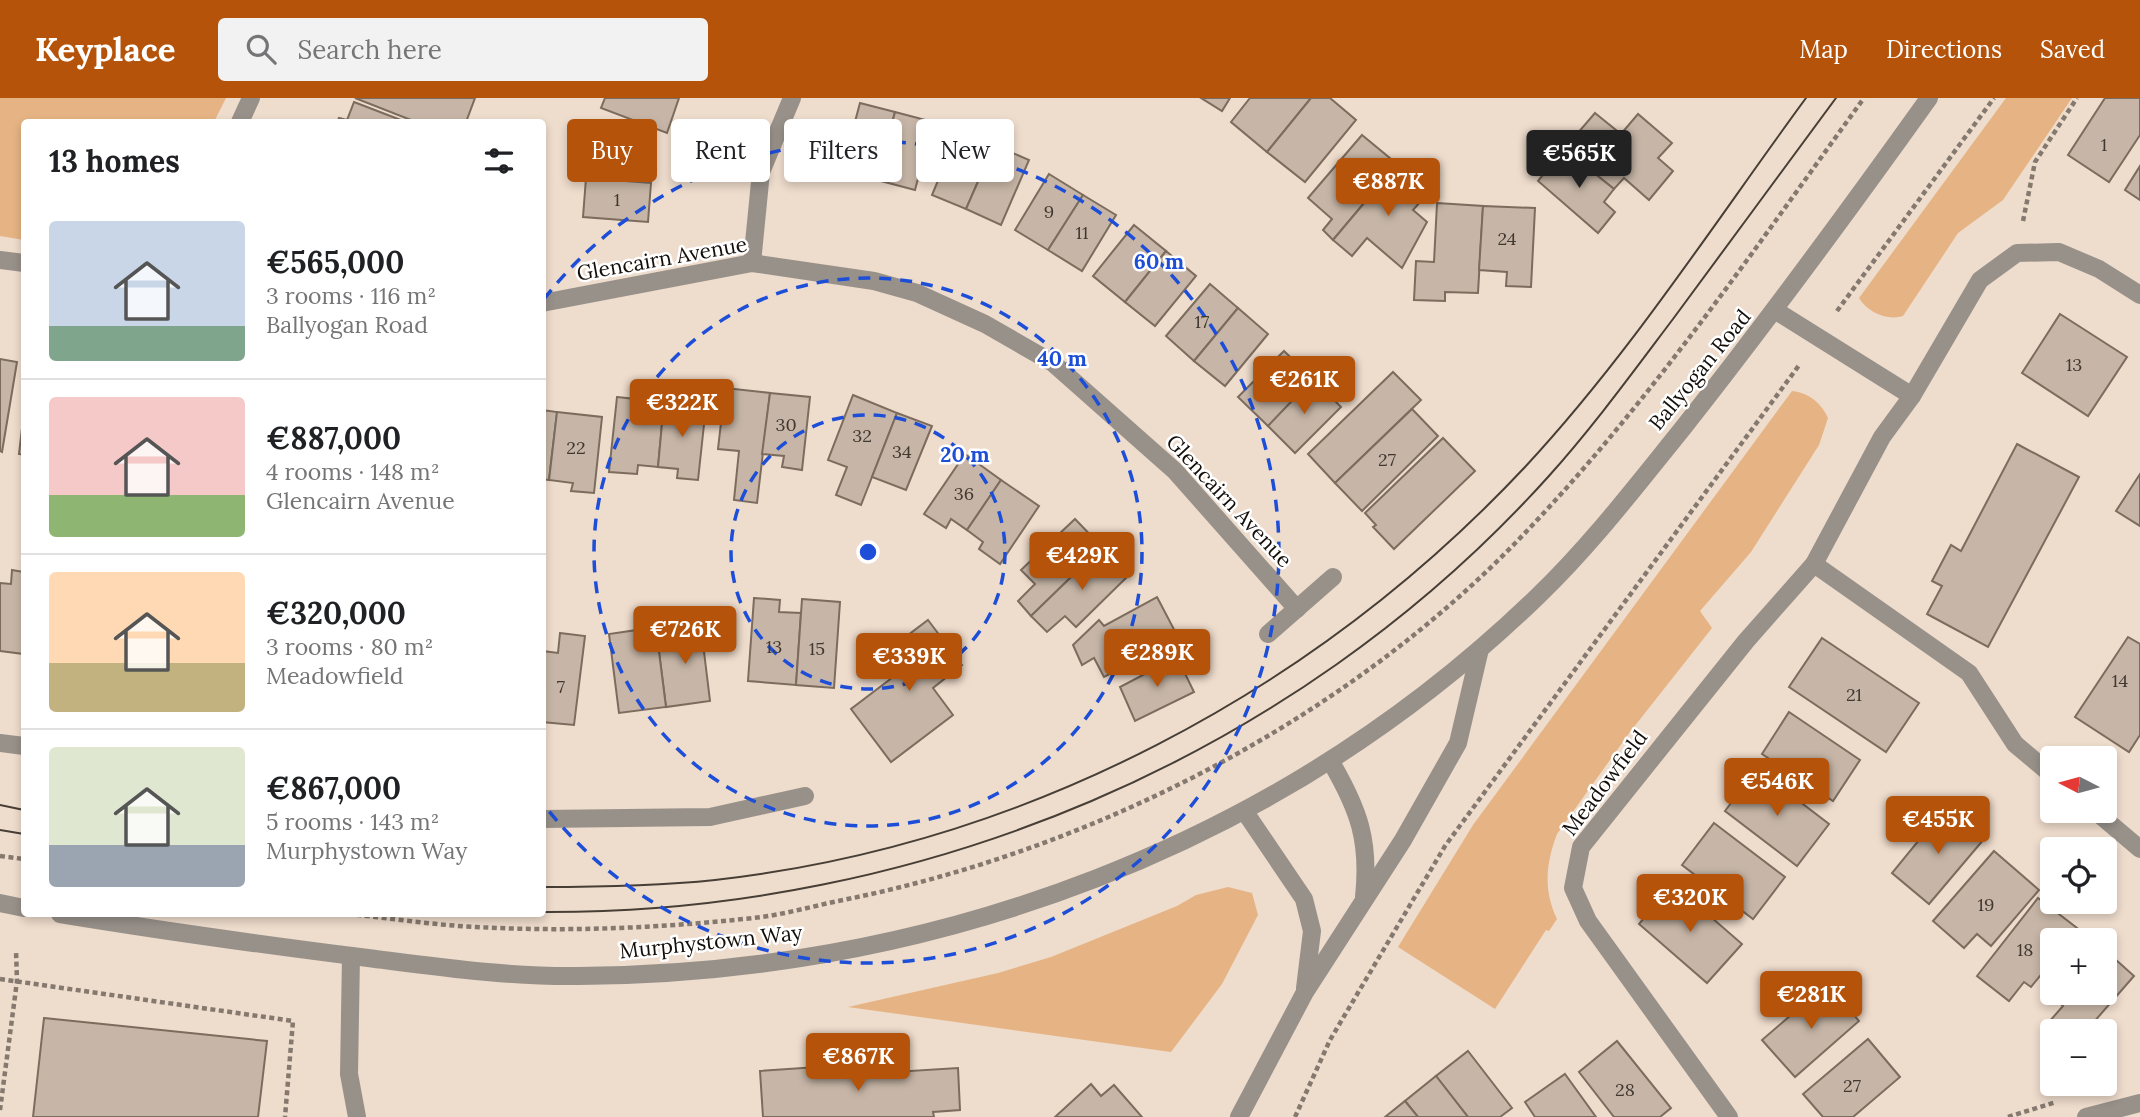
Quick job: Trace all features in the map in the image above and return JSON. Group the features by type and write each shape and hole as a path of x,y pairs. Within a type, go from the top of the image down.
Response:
{"street":[{"path":"241,119 251,98"},
{"path":"752,263 761,172 792,98"},
{"name":"Ballyogan Road","path":"1331,762 1480,649 1539,595 1596,536 1776,311 1929,98"},
{"path":"2017,253 2059,252 2099,269 2140,295"},
{"name":"Meadowfield","path":"1729,1117 1588,920 1573,888 1581,847 1746,641 1814,564 1882,437 1912,396 1980,280 2017,253"},
{"path":"0,260 21,263"},
{"name":"Glencairn Avenue","path":"546,302 752,263 874,281 917,293 985,324 1053,363 1175,471 1297,610"},
{"path":"1776,311 1912,396"},
{"path":"1814,564 1969,673 2015,744 2040,765"},
{"path":"1268,634 1333,578"},
{"path":"1239,1117 1305,992 1403,840 1458,743 1480,649"},
{"path":"0,743 21,746"},
{"path":"1331,762 1359,814 1368,861 1363,901"},
{"name":"Murphystown Way","path":"81,917 487,973 577,976 667,973 790,960 909,939 1013,911 1114,872 1245,812 1331,762"},
{"path":"546,819 710,817 805,796"},
{"path":"1245,812 1304,899 1312,931 1305,992"},
{"path":"2109,823 2140,849"},
{"path":"0,904 21,908"},
{"path":"351,956 349,1074 357,1117"},
{"path":"2086,1117 2140,1103"}],"path":[{"path":"377,917 473,927 612,929 758,918 902,888 1046,845 1219,766 1331,695 1430,621 1522,536 1628,417 1864,98"},
{"path":"1296,1117 1330,1040 1462,821 1805,356 1814,336 1851,295 1994,98"},
{"path":"2017,253 2035,162 2077,98"},
{"path":"0,856 21,859"},
{"path":"0,1110 17,981 16,950"},
{"path":"0,979 293,1021 285,1117"},
{"path":"2008,1117 2058,1101 2064,1109"}],"shaded area":[{"path":"0,98 226,98 216,119 21,119 21,240 0,236"},
{"path":"2006,98 2072,98 2003,200 1958,233 1903,316 1890,317 1872,311 1859,298"},
{"path":"1792,391 1814,400 1828,418 1819,445 1751,552 1700,611 1712,628 1630,732 1557,834 1548,866 1548,887 1557,919 1549,931 1546,930 1495,1009 1398,947 1473,825"},
{"path":"1228,887 1252,893 1258,915 1222,984 1171,1052 848,1007 998,973 1051,957 1177,906 1196,895"}],"building":[{"path":"355,98 475,98 467,119 408,119"},
{"path":"605,98 679,98 667,133 657,129 657,119 630,119 601,108"},
{"path":"1201,98 1230,98 1222,111"},
{"path":"1250,98 1311,98 1267,152 1231,122"},
{"path":"1311,98 1330,98 1356,120 1305,182 1267,152"},
{"path":"2105,98 2140,98 2140,135 2109,182 2068,155"},
{"path":"354,102 398,119 347,119"},
{"path":"860,103 895,112 893,119 856,119"},
{"path":"895,112 922,119 916,119 915,190 885,182 902,182 902,119 893,119"},
{"path":"1595,113 1621,134 1638,114 1672,143 1658,158 1673,171 1649,200 1624,178 1614,189 1564,149"},
{"path":"1362,135 1397,164 1333,240 1323,230 1332,219 1308,198"},
{"path":"1564,149 1614,189 1604,202 1615,212 1598,233 1538,181"},
{"path":"1014,154 1029,160 1001,225 966,209 978,182 1014,182"},
{"path":"1397,164 1429,192 1413,210 1427,222 1402,268 1367,238 1352,256 1333,240"},
{"path":"2140,166 2140,200 2125,190"},
{"path":"1049,174 1083,195 1048,250 1015,230"},
{"path":"586,182 651,183 648,222 583,217"},
{"path":"937,182 978,182 966,209 932,195"},
{"path":"1083,195 1116,215 1082,271 1048,250"},
{"path":"1437,203 1483,206 1478,293 1445,292 1445,301 1414,300 1416,261 1434,262"},
{"path":"1483,206 1535,208 1531,287 1506,286 1507,272 1479,270"},
{"path":"1134,225 1166,251 1125,302 1093,276"},
{"path":"1166,251 1196,276 1155,326 1125,302"},
{"path":"1210,284 1238,308 1194,361 1166,336"},
{"path":"1238,308 1268,334 1225,386 1194,361"},
{"path":"2060,314 2127,357 2088,416 2022,373"},
{"path":"1284,351 1313,379 1268,426 1238,397"},
{"path":"0,359 17,362 2,452 0,451"},
{"path":"1393,372 1421,400 1335,483 1308,454"},
{"path":"1313,379 1341,407 1295,453 1268,426"},
{"path":"725,388 770,393 757,503 734,500 739,451 718,449"},
{"path":"770,393 810,397 802,470 782,467 784,456 762,454"},
{"path":"853,395 897,413 861,505 836,495 847,467 828,460"},
{"path":"617,397 664,402 658,467 638,465 637,474 609,472"},
{"path":"664,402 706,406 698,480 677,478 678,469 658,467"},
{"path":"1412,409 1438,436 1362,511 1335,483"},
{"path":"546,411 557,412 549,480 546,480"},
{"path":"557,412 602,417 594,493 571,491 573,483 549,480"},
{"path":"897,413 932,426 906,490 872,477"},
{"path":"1443,438 1475,471 1394,549 1373,527 1376,525 1365,513"},
{"path":"2017,444 2079,477 1988,647 1927,614 1942,586 1932,581 1951,545 1961,551"},
{"path":"965,454 1001,480 967,530 951,519 946,528 924,514"},
{"path":"2140,474 2140,526 2116,511"},
{"path":"1001,480 1039,506 1000,564 979,549 983,542 967,530"},
{"path":"1075,519 1102,547 1031,616 1018,601 1035,584 1021,570"},
{"path":"1102,547 1129,575 1076,627 1065,616 1047,632 1031,616"},
{"path":"12,570 21,572 21,654 0,651 0,583 11,584"},
{"path":"1157,597 1179,639 1104,677 1094,658 1082,665 1073,645 1099,620 1104,626"},
{"path":"754,598 780,600 779,612 801,613 796,685 748,681"},
{"path":"802,599 840,602 834,688 796,685"},
{"path":"700,619 710,701 666,707 658,644 674,642 671,623"},
{"path":"928,620 962,665 933,688 953,715 891,762 851,709 897,674 883,654"},
{"path":"637,630 639,647 658,644 666,707 619,713 609,634"},
{"path":"560,633 585,636 574,725 546,722 546,652 558,653"},
{"path":"2128,637 2140,644 2140,735 2129,752 2075,717"},
{"path":"1822,638 1919,703 1886,752 1789,687"},
{"path":"1177,657 1194,692 1135,721 1120,687"},
{"path":"1789,712 1860,760 1833,801 1762,754"},
{"path":"1757,769 1829,824 1797,866 1725,811"},
{"path":"1946,807 1984,839 1929,904 1892,873"},
{"path":"1714,823 1785,877 1753,919 1682,865"},
{"path":"1994,851 2039,890 1991,946 1977,934 1964,948 1933,921"},
{"path":"1673,884 1742,944 1707,983 1639,924"},
{"path":"2038,898 2040,914 2059,914 2077,928 2040,928 2040,976 2031,987 2024,982 2009,1001 1977,976"},
{"path":"2117,961 2134,976 2117,995"},
{"path":"1827,984 1859,1021 1795,1077 1762,1040"},
{"path":"2109,1005 2096,1019 2052,1019 2063,1006"},
{"path":"44,1018 267,1041 258,1117 33,1117"},
{"path":"1868,1039 1900,1077 1853,1117 1823,1117 1803,1094"},
{"path":"1617,1041 1671,1108 1660,1117 1614,1117 1579,1072"},
{"path":"1468,1051 1512,1108 1500,1117 1468,1117 1436,1076"},
{"path":"862,1064 862,1074 958,1068 960,1110 933,1112 934,1117 763,1117 760,1071"},
{"path":"1565,1074 1596,1117 1535,1117 1525,1102"},
{"path":"1436,1076 1468,1117 1418,1117 1405,1101"},
{"path":"1091,1084 1101,1096 1114,1085 1142,1117 1055,1117"},
{"path":"1405,1101 1418,1117 1385,1117"}],"tram line":[{"path":"546,887 629,886 715,880 830,861 942,832 1051,794 1156,745 1257,688 1352,622 1442,548 1525,467 1636,333 1806,98"},
{"path":"546,912 683,905 823,885 959,850 1092,801 1218,739 1337,664 1447,577 1548,477 1628,379 1836,98"},
{"path":"0,805 21,809"},
{"path":"0,830 21,834"}]}
